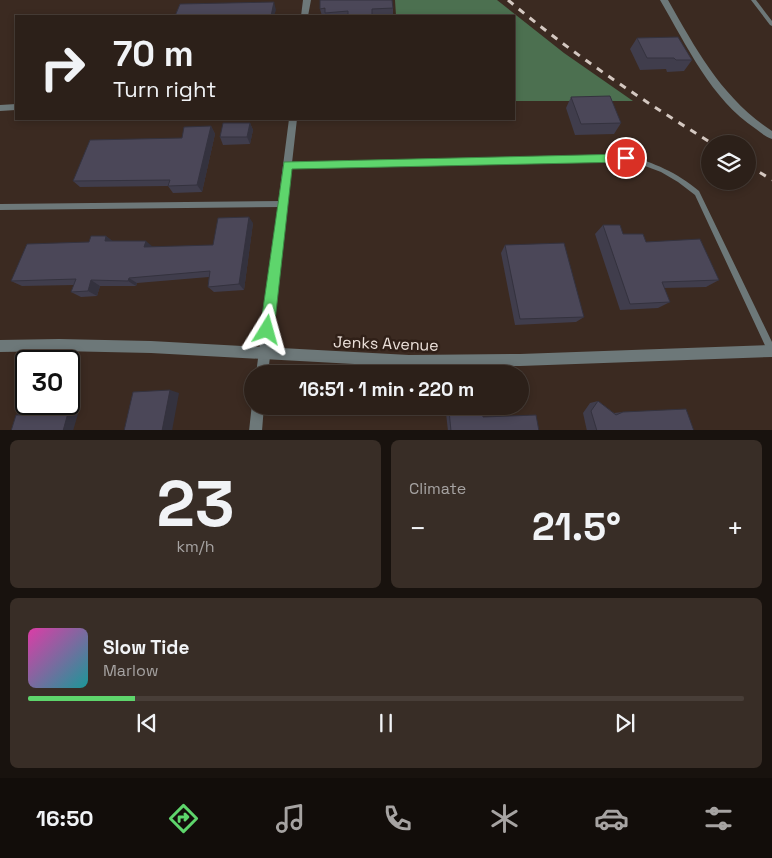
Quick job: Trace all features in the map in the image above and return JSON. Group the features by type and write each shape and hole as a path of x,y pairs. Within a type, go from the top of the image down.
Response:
{"street":[{"path":"305,15 307,0"},
{"path":"664,0 716,87 730,104 772,136"},
{"path":"0,108 15,107"},
{"path":"263,365 293,120"},
{"name":"Jenks Avenue","path":"0,346 129,347 347,359 464,361 772,351"},
{"path":"256,430 257,415"}],"lane":[{"path":"753,0 772,24"},
{"path":"287,165 626,158 653,164 683,181 697,193 772,351"},
{"path":"0,207 284,204"}],"green space":[{"path":"395,0 497,0 564,53 633,101 515,101 515,15 396,15"}],"building":[{"path":"320,0 392,0 393,8 372,9 372,15 348,15 348,11 325,13 325,8 320,9"},
{"path":"274,2 271,15 175,15 180,4"},
{"path":"678,37 692,60 647,58 637,38"},
{"path":"610,96 621,123 581,124 571,97"},
{"path":"223,123 250,123 247,137 220,137"},
{"path":"211,126 197,185 168,186 170,180 73,181 90,140 182,138 184,127"},
{"path":"249,217 239,284 208,287 210,271 129,278 128,281 91,280 88,291 71,292 76,279 11,281 27,244 89,242 91,236 106,236 105,241 146,241 144,247 213,245 218,218"},
{"path":"603,225 620,225 623,234 643,234 646,242 700,239 719,280 662,282 670,302 630,304"},
{"path":"564,243 584,317 520,319 505,245"},
{"path":"170,390 162,430 124,430 133,392"},
{"path":"598,401 616,415 623,412 686,409 694,430 597,430 591,411"},
{"path":"16,415 67,415 63,430 11,430"},
{"path":"449,415 483,415 483,417 536,415 539,430 451,430"}],"railway":[{"path":"508,0 608,76 701,137"},
{"path":"756,170 772,180"}],"route":[{"path":"267,330 284,204 287,165 626,158"}]}
